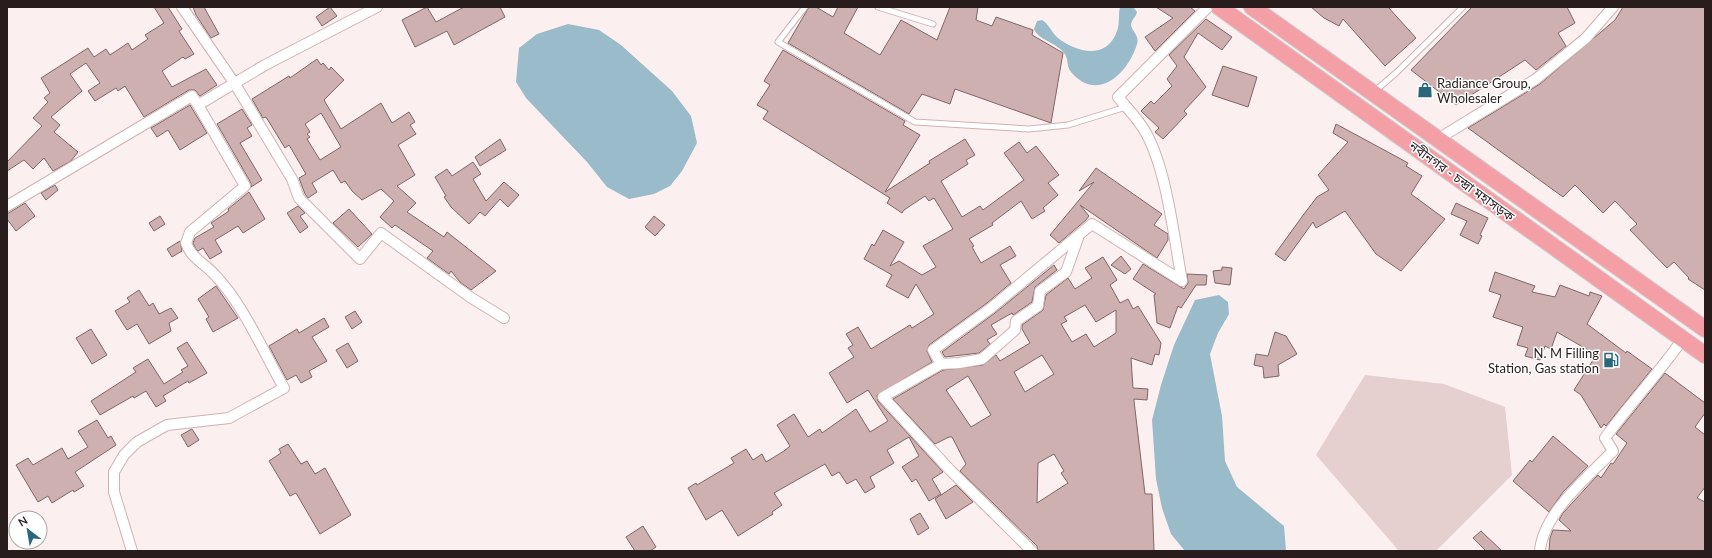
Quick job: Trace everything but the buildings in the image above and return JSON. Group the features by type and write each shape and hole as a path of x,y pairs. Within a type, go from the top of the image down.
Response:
{"highway":[{"name":"নবীনগর - চন্দ্রা মহাসড়ক","path":"1219,7 1705,355"},
{"name":"নবীনগর - চন্দ্রা মহাসড়ক","path":"1252,7 1705,329"}],"street":[{"path":"182,7 235,84 292,179 299,198 360,259 381,234 470,297 504,318"},
{"path":"198,105 265,65 377,7"},
{"path":"941,364 933,350 991,308 1092,224 1182,282 1166,198 1154,150 1146,132 1118,97 1208,7"},
{"path":"1438,139 1536,79 1586,38 1613,7"},
{"path":"7,206 124,138 192,96 245,186 190,232 186,243 188,250 194,258 214,273 231,293 284,388 230,418 167,425 137,442 124,455 114,472 114,492 132,551"},
{"path":"1032,551 950,470 883,397 941,364 959,364 982,359 1015,330 1016,321 1038,306 1040,291 1066,272 1078,236"},
{"path":"1540,551 1547,527 1560,506 1613,451 1605,438 1626,409 1660,371 1682,340"}],"lane":[{"path":"805,7 778,42 915,122 1029,130 1068,125 1126,107"},
{"path":"878,7 933,24"},
{"path":"1373,93 1397,72 1463,7"}],"shaded area":[{"path":"1365,375 1444,384 1505,407 1512,475 1436,551 1399,551 1316,455"}],"water":[{"path":"1120,7 1133,7 1137,12 1131,25 1138,41 1133,55 1127,65 1110,81 1101,85 1091,85 1081,81 1069,70 1066,58 1061,49 1043,39 1034,29 1037,21 1042,20 1058,38 1066,43 1082,50 1099,50 1112,40 1117,31"},
{"path":"568,24 599,30 621,45 672,91 691,116 697,143 682,171 670,186 654,194 629,199 607,187 587,162 526,98 516,82 519,48 537,34"},
{"path":"1219,295 1228,302 1229,314 1218,333 1210,354 1222,416 1225,461 1237,487 1284,526 1286,551 1185,551 1171,534 1162,508 1156,479 1152,420 1161,385 1174,345 1195,300"}],"place":[{"name":"Radiance Group, Wholesaler","path":"1425,90"},
{"name":"N. M Filling Station, Gas station","path":"1611,360"}]}
